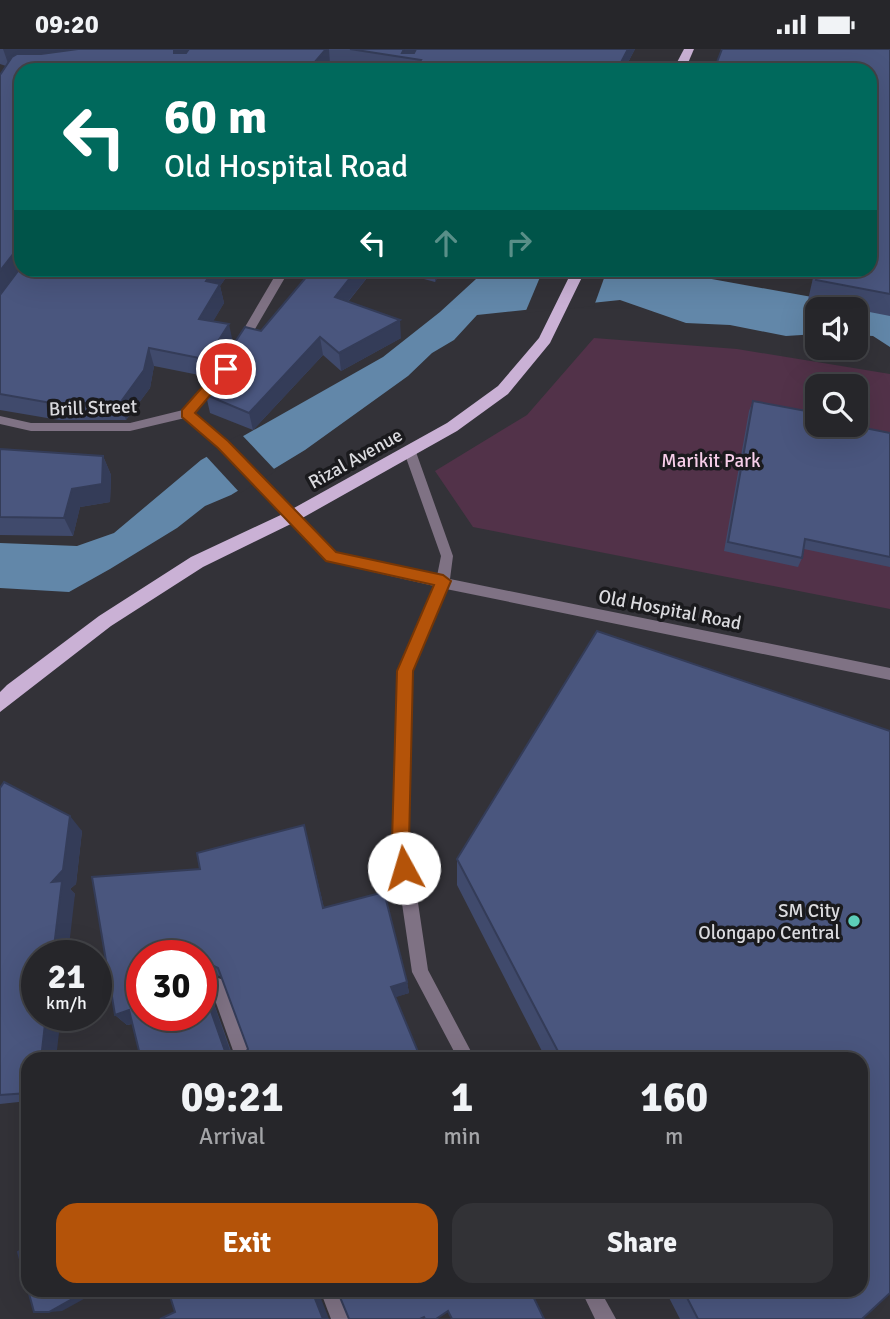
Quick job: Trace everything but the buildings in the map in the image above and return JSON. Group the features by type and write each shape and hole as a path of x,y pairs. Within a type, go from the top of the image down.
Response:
{"main road":[{"name":"Rizal Avenue","path":"0,704 13,690 105,621 174,576 197,562 291,517 410,452 452,427 503,390 545,340 576,277"}],"street":[{"path":"187,413 226,369 280,277"},
{"name":"Brill Street","path":"0,420 31,427 130,427 187,413"},
{"name":"Old Hospital Road","path":"187,413 223,444 331,557 478,591 890,674"},
{"path":"410,452 447,556 443,581 405,671 401,842 420,972 463,1052"},
{"path":"218,986 242,1052"},
{"path":"333,1297 341,1319"},
{"path":"594,1297 606,1319"}],"green space":[{"name":"Marikit Park","path":"594,338 737,349 890,374 890,609 473,527 435,471 527,415"}],"water":[{"path":"481,277 701,277 812,297 805,297 805,335 786,336 730,325 686,323 620,300 477,315 454,340 432,353 408,376 305,450 231,495 205,506 177,528 110,569 69,592 0,588 0,543 77,546 114,533 201,460 383,357"},
{"path":"868,307 890,311 890,347 868,336"}],"pier":[{"path":"540,277 604,277 594,306 525,313"},
{"path":"241,434 276,471 240,493 204,454"}],"place":[{"name":"SM City Olongapo Central","path":"854,921"}],"route":[{"path":"226,369 187,413 223,444 331,557 443,581 405,671 401,842 404,868"}]}
